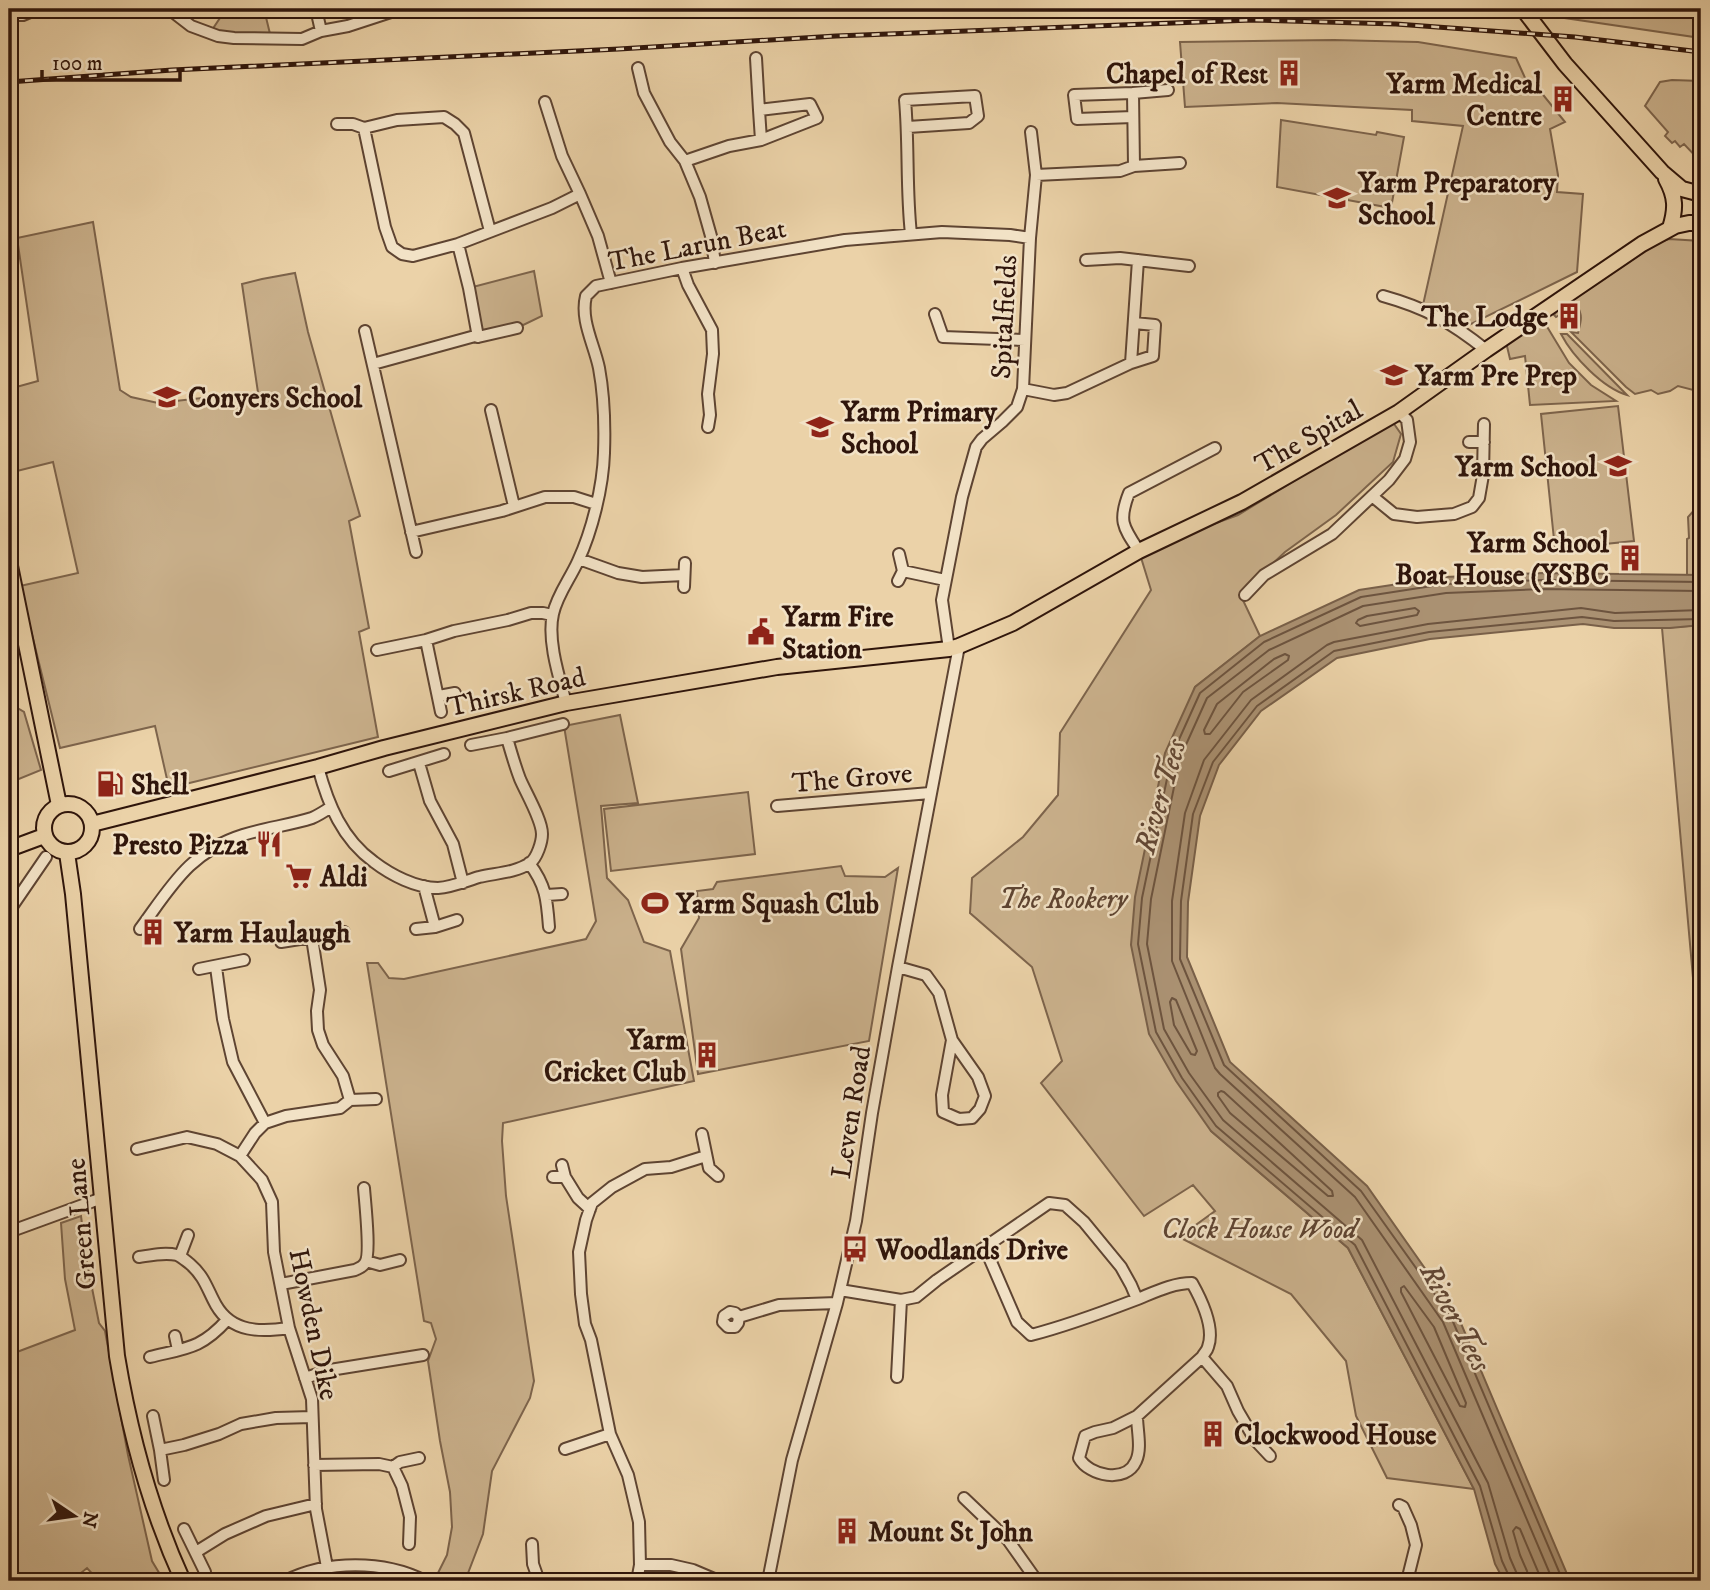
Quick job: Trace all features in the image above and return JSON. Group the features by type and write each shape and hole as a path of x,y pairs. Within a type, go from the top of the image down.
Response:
{"main road":[{"path":"1523,9 1565,64 1662,172 1682,189 1701,194"},
{"path":"1662,172 1674,197 1674,215 1670,228"},
{"name":"The Spital","path":"954,648 1013,623 1139,551 1242,502 1399,412 1642,244 1670,228 1701,223"},
{"path":"9,561 59,805"},
{"name":"Thirsk Road","path":"92,824 566,703 778,667 954,648"},
{"path":"59,805 78,806 89,816 92,824 89,841 76,852 56,850 44,836 46,817 59,805"},
{"path":"9,849 44,836"},
{"name":"Green Lane","path":"67,853 117,1356 137,1454 162,1533 183,1581"}],"street":[{"path":"9,15 23,15 37,9"},
{"path":"169,9 191,26 218,36 302,39 400,9"},
{"path":"316,9 321,31"},
{"path":"756,58 761,140"},
{"path":"638,68 646,79 644,93 670,142 685,162 700,197 715,263"},
{"path":"1133,117 1077,119 1074,95 1168,90"},
{"path":"1133,93 1134,166"},
{"path":"908,127 969,123 978,116 975,96 905,100 911,234"},
{"path":"545,102 562,156 598,236 611,283"},
{"path":"685,162 729,146 761,140 817,118 810,104 759,110"},
{"path":"337,124 353,124 364,128 397,120 444,117 455,124 464,133 490,231"},
{"path":"364,128 385,227 392,247 402,254 413,256 458,244 552,208 580,194"},
{"name":"Spitalfields","path":"954,648 942,600 961,504 976,447 1017,407 1023,389 1030,238 1036,176 1031,132"},
{"path":"1036,176 1120,171 1134,166 1180,163"},
{"name":"The Larun Beat","path":"566,703 551,633 552,615 590,530 604,456 599,369 584,316 586,296 596,286 845,240 942,232 1030,238"},
{"path":"458,244 478,337"},
{"path":"1086,260 1120,258 1189,265"},
{"path":"1131,363 1138,260"},
{"path":"682,268 698,315 712,330 713,354 706,419"},
{"path":"1383,296 1435,315 1460,329 1486,350"},
{"path":"935,314 943,337 1025,340"},
{"path":"1023,389 1054,395 1067,393 1131,363 1153,356 1155,326 1134,323"},
{"path":"373,364 475,336 517,328"},
{"path":"365,331 416,552"},
{"path":"491,410 514,506"},
{"path":"1262,597 1248,592 1264,575 1332,534 1389,480 1405,459 1410,442 1407,420 1399,412"},
{"path":"1372,496 1394,514 1417,517 1454,514 1472,507 1479,498 1483,475 1484,424"},
{"path":"1469,442 1484,442"},
{"path":"1139,551 1126,531 1122,517 1129,493 1212,453"},
{"path":"411,532 502,511 545,497 574,497 596,504"},
{"path":"900,554 900,576 945,580"},
{"path":"579,559 618,573 684,581 685,563"},
{"path":"377,650 531,613 552,615"},
{"path":"426,640 441,712"},
{"name":"Leven Road","path":"768,1581 792,1460 837,1303 856,1221 872,1113 954,648"},
{"path":"439,696 455,693"},
{"path":"471,745 563,724"},
{"path":"318,767 331,807 350,840 373,862 401,878 437,888 507,873 534,859 542,833 507,738"},
{"path":"389,771 444,754"},
{"path":"419,763 430,801 453,844 463,883"},
{"name":"The Grove","path":"777,806 930,793"},
{"path":"140,929 182,872 196,859 240,836 314,817 331,807"},
{"path":"9,911 46,857"},
{"path":"530,863 547,895 549,927"},
{"path":"424,886 435,927"},
{"path":"547,895 562,894"},
{"path":"149,916 160,924"},
{"path":"416,929 435,927 457,920"},
{"path":"281,943 344,932"},
{"path":"312,938 320,990 318,1030 323,1045 343,1076 350,1100"},
{"path":"199,969 244,960"},
{"path":"216,967 223,1019 233,1062 265,1123"},
{"path":"898,967 926,975 939,993 952,1040 978,1077 985,1096 980,1109 972,1118 959,1119 943,1112 942,1095 952,1040"},
{"path":"240,1156 265,1123 285,1116 340,1108 350,1100 376,1099"},
{"path":"702,1134 709,1168 718,1176"},
{"name":"Howden Dike","path":"143,1143 187,1137 217,1144 240,1156 262,1180 272,1202 274,1252 289,1328 312,1399 316,1504 327,1567"},
{"path":"637,1581 640,1565 639,1522 628,1475 610,1434 591,1340 585,1324 579,1252 592,1203 612,1187 645,1169 671,1167 706,1156"},
{"path":"560,1173 578,1198 590,1209"},
{"path":"281,1284 355,1270 363,1266 366,1261 364,1188"},
{"path":"9,1232 102,1198"},
{"path":"840,1290 901,1300 916,1297 1049,1203 1065,1205 1084,1222 1121,1267 1137,1299"},
{"path":"353,1212 366,1211"},
{"path":"180,1256 188,1235"},
{"path":"985,1248 1017,1322 1031,1335 1157,1290 1192,1283 1202,1300 1209,1330 1209,1346 1202,1357 1137,1416 1112,1429 1085,1436 1079,1458 1083,1465 1097,1473 1111,1475 1122,1474 1135,1464 1139,1451 1137,1416"},
{"path":"139,1257 162,1254 180,1256 205,1280 216,1305 227,1320 258,1331 289,1328"},
{"path":"366,1261 380,1265 400,1260"},
{"path":"897,1377 901,1300"},
{"path":"738,1317 779,1306 837,1303"},
{"path":"150,1357 197,1346 227,1320"},
{"path":"175,1336 178,1350"},
{"path":"305,1378 330,1370 423,1355"},
{"path":"1202,1357 1227,1386 1255,1440 1270,1452"},
{"path":"397,1359 400,1372"},
{"path":"153,1416 164,1480"},
{"path":"160,1450 184,1446 242,1423 312,1417"},
{"path":"572,1433 580,1444"},
{"path":"565,1449 610,1434"},
{"path":"314,1465 393,1466 419,1458"},
{"path":"393,1466 402,1486 410,1517 409,1544"},
{"path":"196,1552 225,1534 266,1516 316,1504"},
{"path":"965,1504 1008,1540 1037,1581"},
{"path":"1399,1507 1411,1525 1416,1545 1407,1581"},
{"path":"184,1529 205,1572"},
{"path":"536,1551 533,1563 539,1581"},
{"path":"285,1581 327,1567 368,1565 425,1581"},
{"path":"640,1565 671,1565 693,1570 719,1581"},
{"path":"1057,1581 1088,1581"}],"green space":[{"path":"226,9 264,9 271,38 210,33"},
{"path":"1544,9 1701,9 1701,38 1551,16"},
{"path":"1180,42 1418,42 1516,58 1526,80 1536,86 1565,122 1550,129 1558,175 1557,192 1583,194 1577,272 1465,327 1423,305 1463,126 1412,121 1412,110 1277,103 1185,107"},
{"path":"1701,81 1701,162 1684,144 1680,147 1665,136 1668,132 1645,106 1660,82"},
{"path":"1281,120 1404,137 1391,208 1277,187"},
{"name":"Conyers School","path":"93,222 120,390 131,397 158,403 246,393 260,406 242,284 295,273 308,332 360,516 349,521 369,628 359,632 378,737 169,788 155,726 60,748 20,586 78,573 53,462 9,473 9,389 38,381 17,238"},
{"path":"1669,239 1701,241 1701,392 1678,386 1658,394 1651,390 1635,394 1571,332 1578,333 1580,325 1581,316 1577,305 1556,317 1554,315 1657,243"},
{"path":"534,271 542,316 517,328 478,337 469,288"},
{"path":"1543,320 1569,363 1591,385 1616,401 1530,405 1525,356 1510,359 1506,342"},
{"path":"1561,334 1567,334 1627,395 1599,379 1573,352"},
{"path":"1618,406 1634,541 1555,549 1541,414"},
{"name":"The Rookery","path":"1392,421 1401,434 1393,462 1336,515 1285,552 1240,594 1260,636 1195,687 1146,844 1211,1131 1348,1248 1474,1489 1387,1478 1356,1416 1346,1361 1291,1294 1179,1237 1215,1211 1193,1185 1144,1216 1041,1083 1062,1061 1032,967 970,913 972,878 1023,837 1058,795 1060,733 1151,590 1139,551 1238,515"},
{"path":"1701,507 1701,575 1687,575 1688,517 1696,508"},
{"path":"1701,625 1701,1096 1696,1099 1693,978 1662,628"},
{"path":"9,703 24,712 41,770 9,783"},
{"path":"620,715 638,803 601,806 607,878 628,900 644,942 670,951 694,1081 503,1123 506,1196 534,1381 530,1398 492,1471 483,1534 465,1581 434,1581 447,1555 452,1527 450,1492 428,1361 436,1339 431,1323 424,1321 367,963 378,963 389,978 404,979 586,939 596,921 564,726"},
{"path":"748,792 755,854 611,871 604,809"},
{"path":"841,866 845,876 885,877 898,868 869,1041 698,1074 681,949 699,918 697,891 713,889 717,882"},
{"path":"81,1216 99,1323 105,1331 128,1455 152,1561 164,1581 99,1581 87,1568 71,1581 9,1581 9,1355 75,1330 65,1279 61,1223"}],"water":[{"name":"River Tees","path":"1543,573 1701,575 1701,625 1614,628 1583,624 1430,639 1337,658 1261,711 1219,765 1200,816 1188,902 1187,957 1230,1062 1367,1186 1457,1314 1570,1581 1504,1581 1495,1564 1474,1489 1348,1248 1211,1131 1176,1081 1149,1034 1131,945 1135,897 1165,753 1195,687 1260,636 1359,590 1444,577"}],"railway":[{"path":"9,82 172,70 836,36 1252,20 1396,24 1575,37 1701,52"}],"place":[{"name":"Chapel of Rest","path":"1289,73"},
{"name":"Yarm Medical Centre","path":"1563,99"},
{"name":"Yarm Preparatory School","path":"1337,198"},
{"name":"The Lodge","path":"1569,316"},
{"name":"Yarm Pre Prep","path":"1394,375"},
{"name":"Conyers School","path":"167,397"},
{"name":"Yarm Primary School","path":"820,427"},
{"name":"Yarm School","path":"1618,466"},
{"name":"Yarm School Boat House (YSBC","path":"1630,558"},
{"name":"Yarm Fire Station","path":"761,632"},
{"name":"Shell","path":"110,784"},
{"name":"Presto Pizza","path":"269,844"},
{"name":"Aldi","path":"299,876"},
{"name":"Yarm Squash Club","path":"655,903"},
{"name":"Yarm Haulaugh","path":"153,932"},
{"name":"Yarm Cricket Club","path":"707,1055"},
{"name":"Woodlands Drive","path":"855,1249"},
{"name":"Clockwood House","path":"1213,1434"},
{"name":"Mount St John","path":"847,1531"}],"park label":[{"name":"Clock House Wood","path":"1259,1228"}]}
